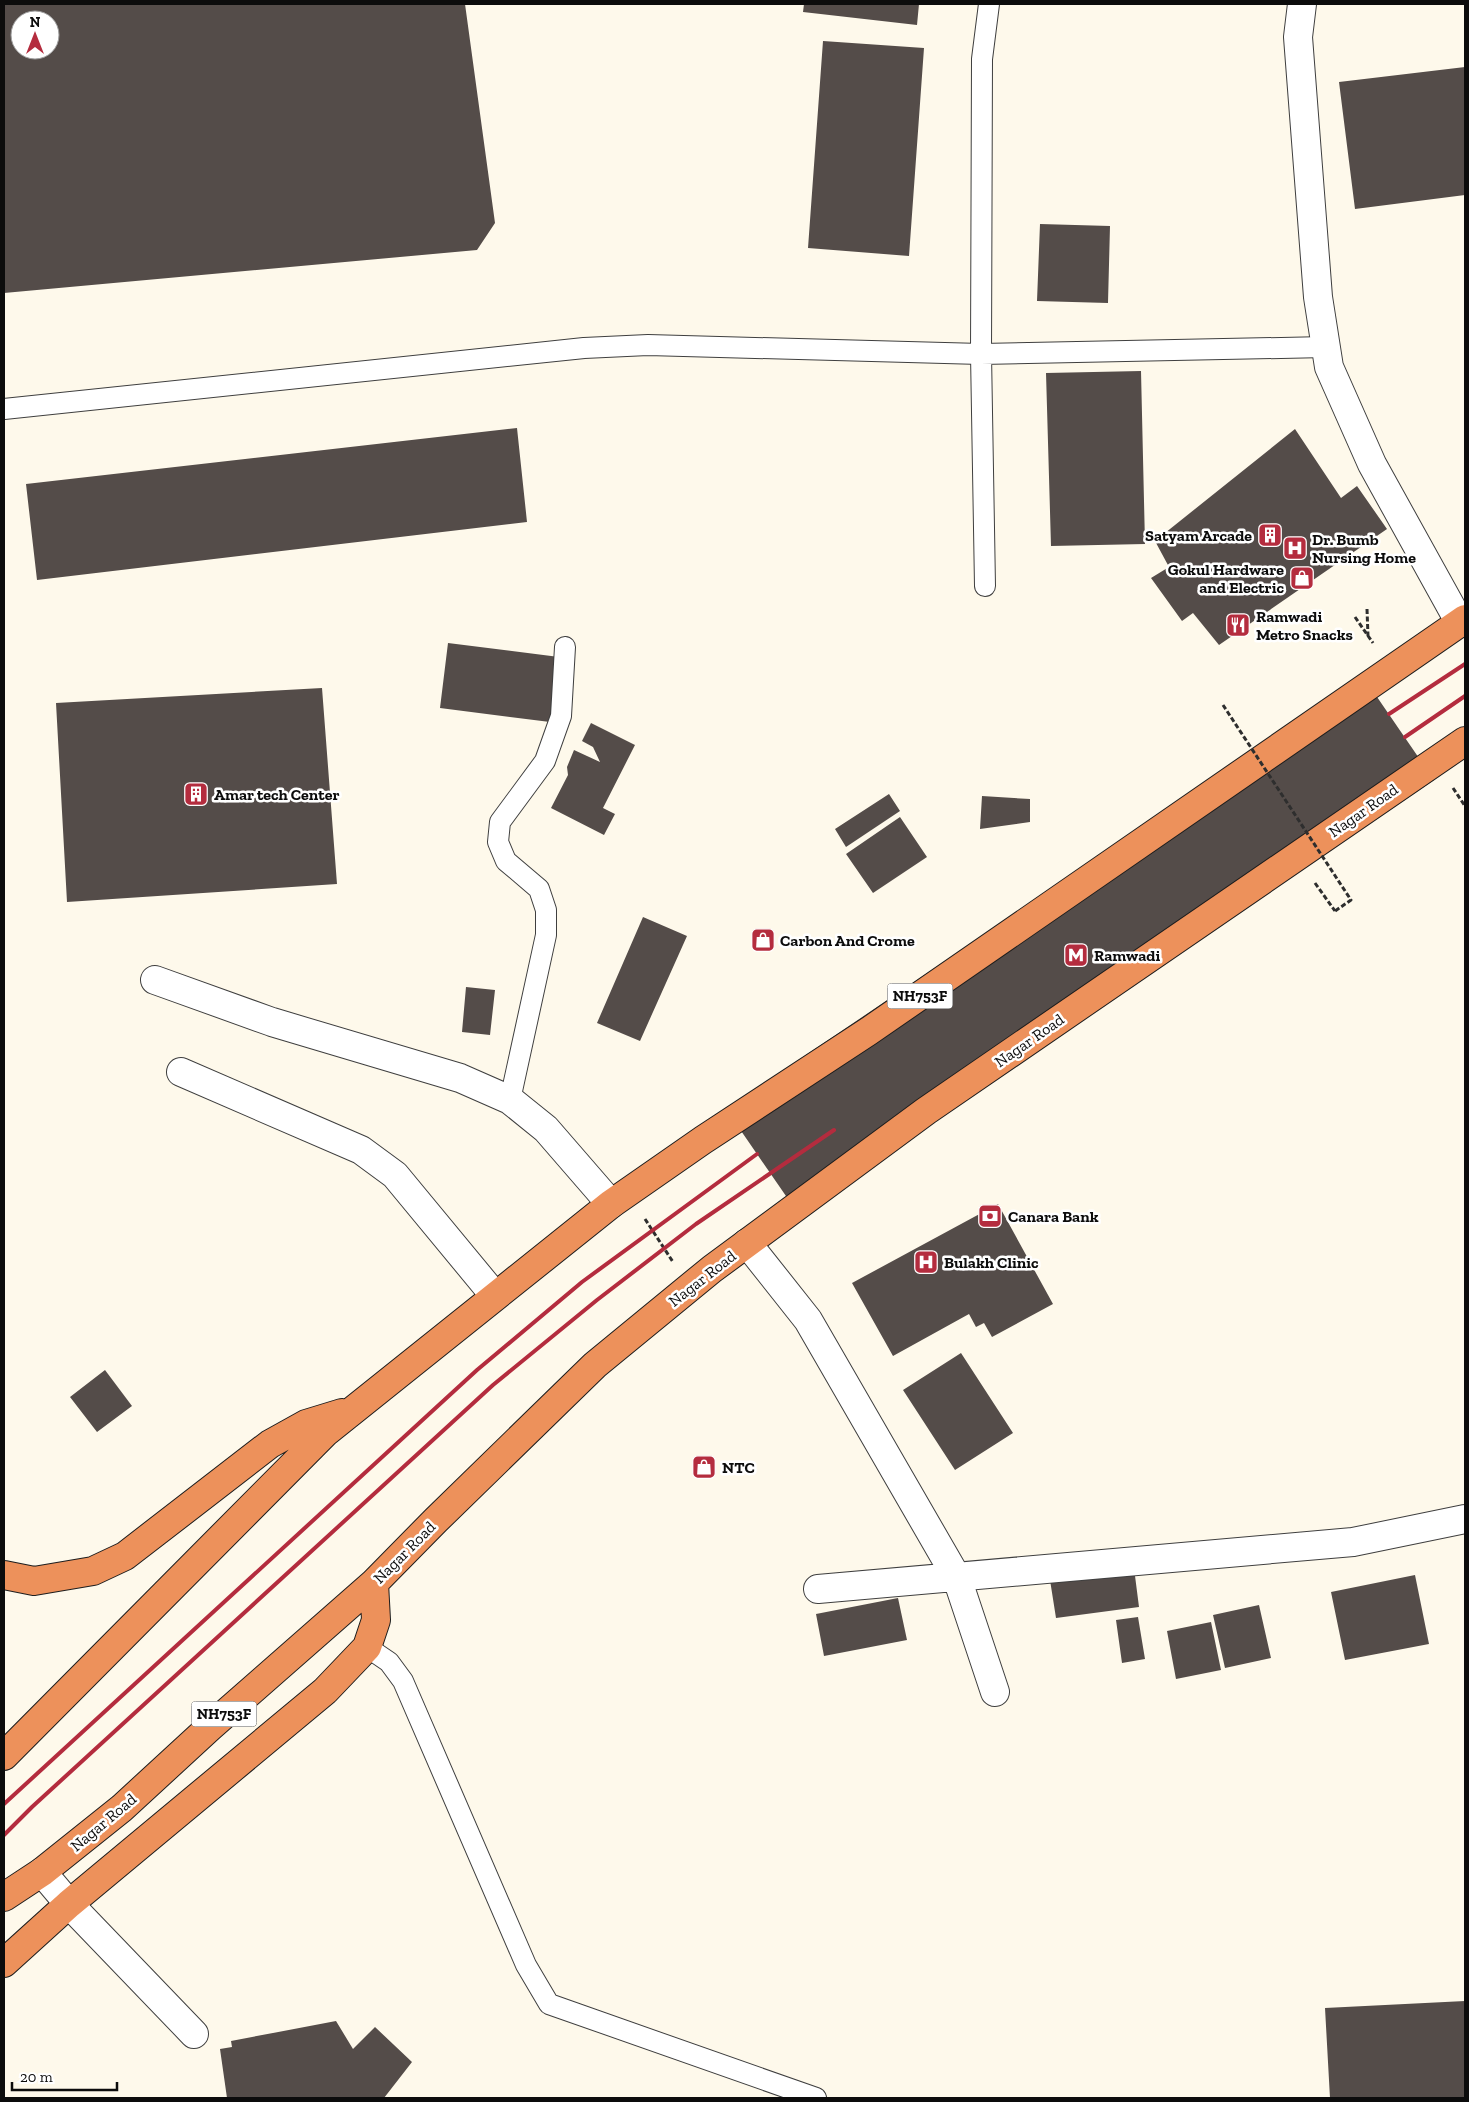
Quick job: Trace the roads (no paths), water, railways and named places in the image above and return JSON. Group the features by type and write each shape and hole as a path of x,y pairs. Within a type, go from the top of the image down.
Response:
{"highway":[{"name":"NH753F","path":"4,1756 326,1432 619,1198 877,1025 1462,621"},
{"name":"Nagar Road","path":"4,1897 42,1872 122,1808 210,1726 374,1583 595,1365 689,1287 934,1105 1465,741"},
{"path":"4,1575 34,1581 93,1571 125,1556 270,1444 306,1424 355,1410"},
{"path":"4,1963 69,1904 325,1691 367,1646 376,1620 374,1583"}],"street":[{"path":"1302,4 1299,47 1318,297 1329,368 1372,464 1462,621"},
{"path":"154,980 272,1022 460,1078 510,1100 546,1129 619,1198"},
{"path":"181,1072 361,1150 395,1175 495,1296"},
{"path":"747,1243 808,1320 957,1578 995,1692"},
{"path":"818,1589 1354,1542 1465,1520"},
{"path":"42,1872 69,1904 194,2034"}],"lane":[{"path":"985,586 980,354 982,59 988,4"},
{"path":"4,409 584,348 648,346 980,354 1326,347"},
{"path":"510,1100 546,935 546,910 538,889 506,861 498,842 500,822 545,761 561,716 565,647"},
{"path":"367,1646 389,1662 403,1681 526,1965 549,2004 816,2098"}],"railway":[{"path":"1389,714 1465,664"},
{"path":"1405,737 1465,696"},
{"path":"4,1835 32,1807 493,1385 597,1300 696,1224 834,1130"},
{"path":"4,1804 477,1370 582,1282 757,1154"}],"place":[{"name":"Satyam Arcade","path":"1270,535"},
{"name":"Dr. Bumb Nursing Home","path":"1295,548"},
{"name":"Gokul Hardware and Electric","path":"1302,578"},
{"name":"Ramwadi Metro Snacks","path":"1238,625"},
{"name":"Amar tech Center","path":"196,794"},
{"name":"Carbon And Crome","path":"763,940"},
{"name":"Ramwadi","path":"1076,955"},
{"name":"Canara Bank","path":"990,1216"},
{"name":"Bulakh Clinic","path":"926,1262"},
{"name":"NTC","path":"704,1467"}]}
